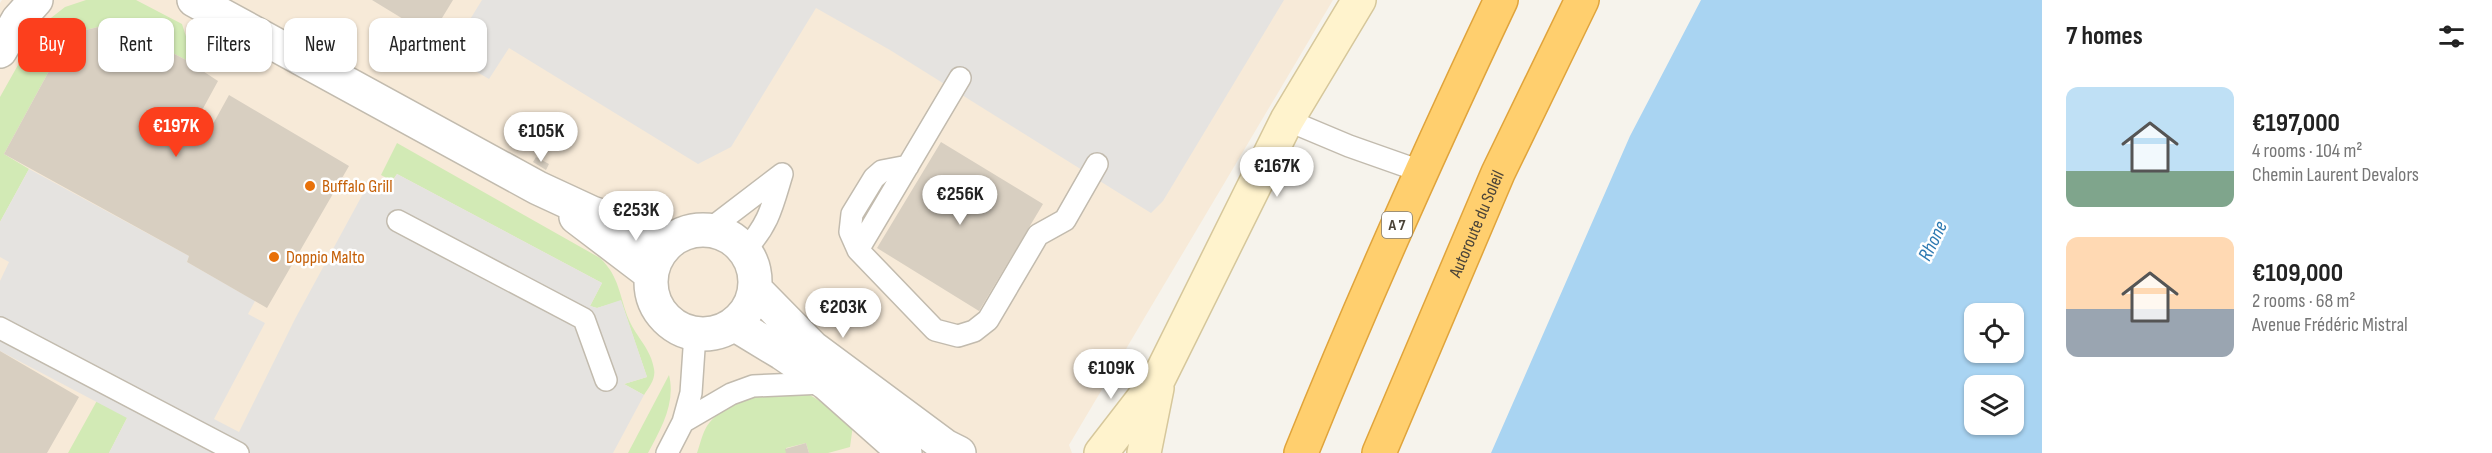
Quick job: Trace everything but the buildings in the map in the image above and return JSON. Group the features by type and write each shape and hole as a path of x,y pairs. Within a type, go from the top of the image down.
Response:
{"highway":[{"name":"A 7","path":"1301,453 1355,320 1420,171 1501,0"},
{"name":"Autoroute du Soleil","path":"1379,453 1498,173 1582,0"}],"main road":[{"path":"1101,453 1160,378 1287,120 1359,0"},
{"path":"1144,453 1160,378"}],"street":[{"path":"0,51 18,20 36,0"},
{"path":"194,0 538,188 592,213 671,239"},
{"path":"538,188 651,274"},
{"path":"696,229 710,230 724,233 745,250 752,262 755,289 751,302 734,324 722,331 695,334 680,329 666,319 656,306 651,291 651,274 654,261 671,239 683,232 696,229"},
{"path":"755,289 813,348 945,446 959,453"},
{"path":"734,324 826,383 900,452"},
{"path":"900,452 906,417"}],"lane":[{"path":"960,78 858,250 934,330 958,336 974,331 988,320 1038,235 1065,220 1096,164"},
{"path":"1287,120 1349,146 1420,171"},
{"path":"710,230 782,174 770,216 761,232 745,250"},
{"path":"398,221 584,319 606,380"},
{"path":"0,328 238,453"},
{"path":"667,453 684,422 691,393 695,334"},
{"path":"684,422 731,394 753,386 826,383"}],"shaded area":[{"path":"2,0 1333,0 1069,445 1072,453 0,453 0,3"},
{"path":"482,0 1284,0 1163,201 1151,213 890,50 816,8 731,147 698,164 509,48 489,79 477,72 487,72 487,18 471,18"},
{"path":"29,169 189,256 187,262 255,301 248,314 265,323 214,419 239,432 295,319 371,179 388,189 397,174 602,283 590,306 597,308 621,300 647,377 624,384 644,395 613,453 109,453 127,418 0,351 0,281 9,262 0,257 0,222"}],"green space":[{"path":"86,0 136,0 170,18 98,18 98,27 86,30 86,18 51,18 65,7"},
{"path":"174,20 182,24 186,36 186,60 174,54"},
{"path":"18,65 18,72 48,72 4,154 29,169 0,222 0,97"},
{"path":"397,143 600,258 607,265 612,272 629,320 647,349 654,369 652,383 644,395 624,384 647,377 621,301 597,308 590,306 602,283 397,174 392,181 381,175"},
{"path":"669,375 671,385 669,406 653,444 648,453 628,453"},
{"path":"773,391 805,392 836,411 853,425 850,447 828,453 809,453 806,443 786,448 786,453 697,453 707,426 720,413 746,399"},
{"path":"99,397 149,424 127,418 109,453 68,453"}],"water":[{"name":"Rhone","path":"1701,0 2042,0 2042,453 1491,453 1630,136"}],"place":[{"name":"Buffalo Grill","path":"310,186"},
{"name":"Doppio Malto","path":"274,257"}]}
